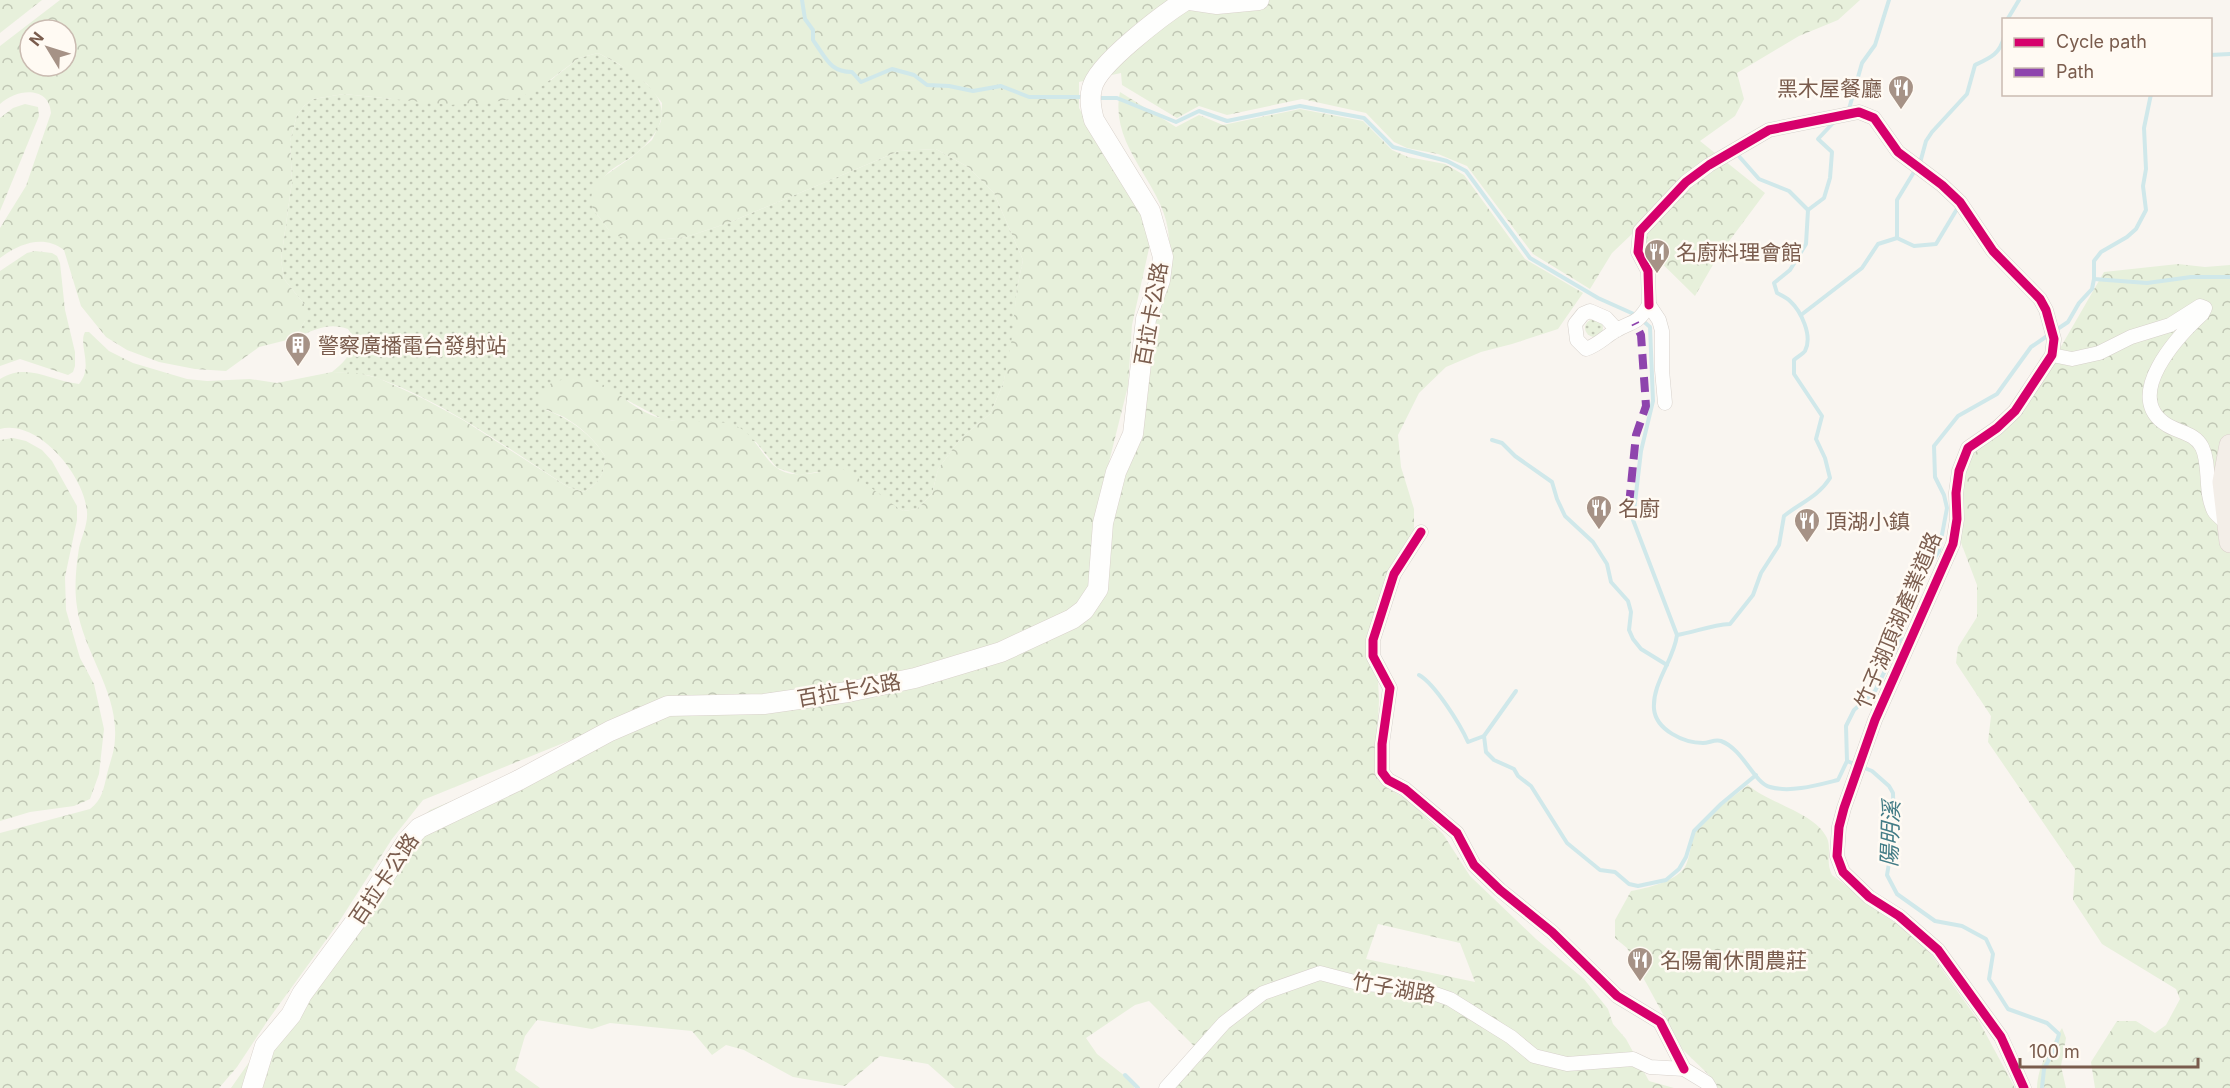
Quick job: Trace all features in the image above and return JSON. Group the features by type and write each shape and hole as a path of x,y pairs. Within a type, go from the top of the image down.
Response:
{"main road":[{"path":"1188,0 1217,4 1259,0"},
{"name":"百拉卡公路","path":"252,1088 255,1085 265,1046 291,1015 302,994 356,922 407,841 419,828 519,780 610,731 668,706 764,704 848,692 915,678 1001,652 1072,619 1084,610 1098,589 1103,524 1116,472 1133,434 1146,319 1160,280 1163,256 1150,211 1094,120 1090,106 1092,87 1096,77 1114,57 1171,9 1188,0"},
{"path":"2228,533 2223,482 2230,445"}],"street":[{"name":"竹子湖頂湖產業道路","path":"1644,312 1648,271 1638,252 1640,231 1686,182 1709,165 1769,130 1859,112 1874,118 1898,152 1942,185 1960,202 1993,251 2040,299 2053,332 2052,355 2015,411 1997,428 1968,448 1957,482 1957,519 1953,544 1875,720 1839,827 1837,856 1843,872 1869,897 1899,916 1938,950 2001,1037 2024,1088"},
{"path":"2052,355 2072,359 2099,352 2170,325 2200,306 2205,308 2172,345 2157,366 2150,390 2151,405 2156,417 2167,426 2194,438 2202,446 2214,512 2228,533"},
{"path":"1617,330 1644,312 1659,320 1662,331 1665,403"},
{"path":"1421,532 1394,574 1373,640 1373,656 1390,688 1382,744 1382,772 1388,780 1405,789 1457,833 1474,865 1500,890 1552,932 1617,996 1660,1022 1684,1069 1707,1083 1710,1088"},
{"name":"竹子湖路","path":"1166,1088 1224,1023 1263,993 1320,973 1362,984 1427,991 1450,999 1511,1038 1534,1056 1567,1064 1632,1059 1650,1067 1684,1069"}],"green space":[{"path":"0,0 42,0 18,18 0,33"},
{"path":"60,0 1860,0 1838,20 1799,36 1737,73 1744,99 1735,116 1700,141 1765,193 1718,256 1695,296 1632,234 1612,253 1590,289 1533,254 1467,166 1438,154 1407,148 1394,142 1366,113 1302,99 1227,115 1199,106 1177,118 1122,85 1121,73 1079,82 1079,108 1146,220 1150,244 1132,325 1128,386 1100,498 1090,589 1082,604 1014,641 918,672 831,689 697,700 598,729 423,800 392,839 337,925 237,1067 219,1088 0,1088 0,833 90,809 102,793 115,738 111,704 80,624 77,607 77,563 87,516 84,498 69,468 44,442 30,433 15,428 0,429 0,379 10,374 30,372 79,384 86,364 83,343 85,332 89,332 109,351 133,363 187,379 207,381 250,379 277,383 332,372 357,373 378,378 422,398 463,420 568,487 584,492 600,477 604,468 605,456 592,439 576,425 539,404 539,400 546,386 553,382 575,378 590,380 603,384 649,414 664,419 720,422 736,426 748,434 772,464 782,471 801,474 839,468 862,481 903,511 917,509 932,494 938,469 961,438 990,414 1003,384 1023,260 994,193 968,167 936,149 899,151 728,223 686,237 629,240 618,236 608,229 593,209 592,192 606,175 652,140 661,121 662,103 647,84 619,64 598,53 579,58 538,89 520,97 500,101 450,105 344,94 313,99 304,106 297,115 290,141 292,181 281,260 284,279 304,304 305,321 295,338 259,347 226,371 195,369 159,362 127,350 106,337 81,306 64,250 56,245 31,243 0,258 0,228 26,186 51,113 49,104 44,98 31,92 14,95 0,104 0,46 18,32 18,78 78,78 78,18 37,18"},
{"path":"598,53 644,81 661,105 661,119 654,134 636,154 606,175 593,209 608,229 629,240 686,237 728,223 899,151 936,149 968,167 994,193 1023,260 1017,288 1012,345 1003,384 990,414 961,438 938,469 932,494 917,509 903,511 885,500 817,472 799,475 777,468 756,442 708,422 662,419 627,400 546,410 580,428 605,456 604,468 600,477 584,492 568,487 451,412 401,387 372,376 332,372 344,361 351,349 354,338 348,329 327,327 295,338 305,321 304,304 284,279 281,260 292,181 290,141 297,115 304,106 313,99 344,94 392,99 551,80 579,58"},
{"path":"1120,92 1176,127 1199,115 1223,125 1300,109 1363,121 1392,150 1408,157 1445,164 1464,175 1525,259 1583,293 1558,329 1481,352 1446,367 1419,393 1398,435 1401,467 1414,509 1414,543 1381,600 1366,650 1378,680 1376,764 1378,779 1389,789 1408,800 1443,834 1470,876 1536,939 1584,979 1608,1009 1613,1024 1626,1039 1649,1081 1674,1088 1174,1088 1193,1068 1195,1047 1149,1001 1135,1005 1086,1038 1097,1054 1135,1084 1134,1088 955,1088 928,1064 880,1056 845,1086 793,1077 744,1050 726,1045 712,1055 692,1031 610,1023 592,1029 537,1020 525,1036 515,1070 540,1088 231,1088 419,820 430,810 611,735 693,709 880,692 1076,620 1111,520 1143,409 1150,375 1154,323 1165,282 1169,251 1166,220 1159,201 1122,131 1119,112","holes":["1378,924 1460,943 1475,982 1366,959"]},
{"path":"25,104 38,107 39,116 0,211 0,118 13,108"},
{"path":"35,251 52,253 57,256 60,263 65,310 75,352 75,366 73,372 68,375 20,359 0,366 0,271 27,253"},
{"path":"2178,264 2205,267 2230,265 2230,1088 2095,1088 2091,1062 2117,1021 2136,1021 2155,1033 2166,1025 2180,999 2176,989 2102,944 2073,900 2075,869 1988,742 1991,716 1956,663 1958,647 1977,617 1977,585 1960,540 1962,495 1965,472 1971,455 2000,432 2051,364 2104,272"},
{"path":"1590,319 1598,319 1603,324 1601,335 1590,337 1585,332 1585,324"},
{"path":"13,438 26,441 42,450 52,461 77,506 77,520 65,577 66,610 80,658 94,684 104,729 99,774 90,799 74,806 30,812 0,821 0,440"},
{"path":"1748,785 1802,815 1821,829 1828,842 1832,875 1910,934 1931,954 1980,1023 2015,1088 1718,1088 1708,1074 1682,1049 1627,948 1615,938 1615,920 1631,891 1660,884 1675,877 1685,867 1694,835 1701,824"},
{"path":"2062,1028 2066,1038 2061,1066 2066,1088 2037,1088 2042,1064"}],"waterway":[{"path":"802,0 805,19 813,30 813,40 826,60 839,70 852,72 861,82 892,69 914,75 927,85 949,86 973,91 1001,86 1029,97 1085,97"},
{"path":"1849,109 1862,63 1875,45 1889,0"},
{"path":"2008,18 2019,0"},
{"path":"1920,163 1926,141 1932,132 1967,94 1975,65 1990,58 2002,43"},
{"path":"2212,55 2230,54"},
{"path":"2056,330 2068,322 2079,303 2092,289 2094,261 2101,252 2136,229 2146,210 2143,186 2146,169 2144,128 2151,96"},
{"path":"1096,98 1117,98 1176,122 1199,111 1227,121 1300,106 1364,118 1393,147 1447,161 1466,171 1530,258 1598,298 1636,315"},
{"path":"1808,210 1824,198 1830,178 1832,152 1818,139 1833,123"},
{"path":"1677,635 1730,624 1753,595 1761,573 1779,545 1784,516 1814,495 1830,478 1825,458 1816,439 1822,416 1794,374 1794,360 1804,352 1807,345 1805,324 1794,305 1777,293 1774,283 1790,270 1806,244 1808,210 1789,191 1759,179 1737,154"},
{"path":"1897,238 1897,200 1914,172"},
{"path":"1801,315 1862,268 1878,244 1897,238 1914,246 1936,244 1957,209"},
{"path":"2094,279 2147,283 2191,277 2230,277"},
{"path":"1642,320 1650,327 1653,401 1641,451 1633,520 1677,635 1656,690 1654,699 1656,716 1665,729 1680,738 1703,743 1721,741 1729,745 1764,784 1778,789 1795,789 1838,780 1847,761"},
{"name":"陽明溪","path":"2042,1088 2044,1069 2055,1048 2059,1034 2047,1023 2008,1009 1989,979 1993,954 1986,939 1962,926 1935,921 1897,894 1887,875 1894,834 1893,793 1889,786 1872,771 1847,761 1846,726 1854,710 1875,691 1900,640 1915,590 1939,551 1947,508 1944,495 1935,477 1934,446 1958,416 1997,394 2031,347 2050,334"},
{"path":"1492,440 1502,443 1515,456 1552,482 1565,516 1593,542 1607,564 1611,582 1628,601 1631,612 1629,630 1633,639 1641,649 1667,665"},
{"path":"1419,675 1439,695 1468,742 1484,736 1486,752 1494,760 1514,769 1518,776 1531,786 1567,843 1600,870 1615,872 1629,884 1638,886 1666,880 1679,869 1686,857 1694,831 1721,804 1756,775"},
{"path":"1484,736 1516,691"},
{"path":"1125,1075 1138,1088"}],"marked path":[{"path":"1629,505 1636,435 1646,406 1641,335 1635,323"}],"cycle path":[{"path":"1649,305 1648,271 1638,252 1640,231 1686,182 1709,165 1769,130 1859,112 1874,118 1898,152 1942,185 1960,202 1993,251 2040,299 2046,310 2054,339 2052,355 2015,411 1997,428 1968,448 1959,471 1956,493 1957,519 1953,544 1875,720 1844,808 1839,827 1837,856 1843,872 1869,897 1899,916 1938,950 2001,1037 2024,1088"},
{"path":"1421,532 1394,574 1373,640 1373,656 1390,688 1382,744 1382,772 1388,780 1405,789 1457,833 1474,865 1500,890 1552,932 1617,996 1660,1022 1684,1069"}],"place":[{"name":"黑木屋餐廳","path":"1901,111"},
{"name":"名廚料理會館","path":"1657,275"},
{"name":"警察廣播電台發射站","path":"298,368"},
{"name":"名廚","path":"1599,531"},
{"name":"頂湖小鎮","path":"1807,544"},
{"name":"名陽匍休閒農莊","path":"1640,983"}]}
